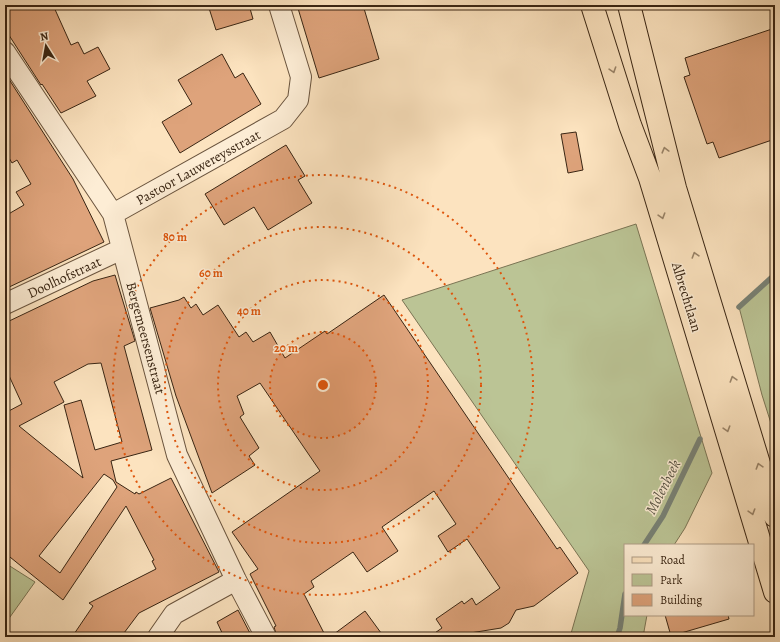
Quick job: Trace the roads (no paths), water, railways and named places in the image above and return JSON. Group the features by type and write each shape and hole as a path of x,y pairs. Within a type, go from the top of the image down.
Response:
{"main road":[{"name":"Albrechtlaan","path":"592,5 630,125 650,178 775,592"},
{"name":"Albrechtlaan","path":"629,5 675,188 775,516"}],"street":[{"name":"Pastoor Lauwereysstraat","path":"113,214 283,119 298,100 301,76 279,5"},
{"name":"Bergemeersenstraat","path":"5,52 113,214 177,455 236,580 266,637"},
{"name":"Doolhofstraat","path":"5,304 122,249"},
{"path":"158,637 174,614 236,580"}],"waterway":[{"name":"Molenbeek","path":"739,307 771,278 775,277"},
{"name":"Molenbeek","path":"645,544 663,516 700,439"},
{"name":"Molenbeek","path":"617,637 620,628 624,601"}]}
